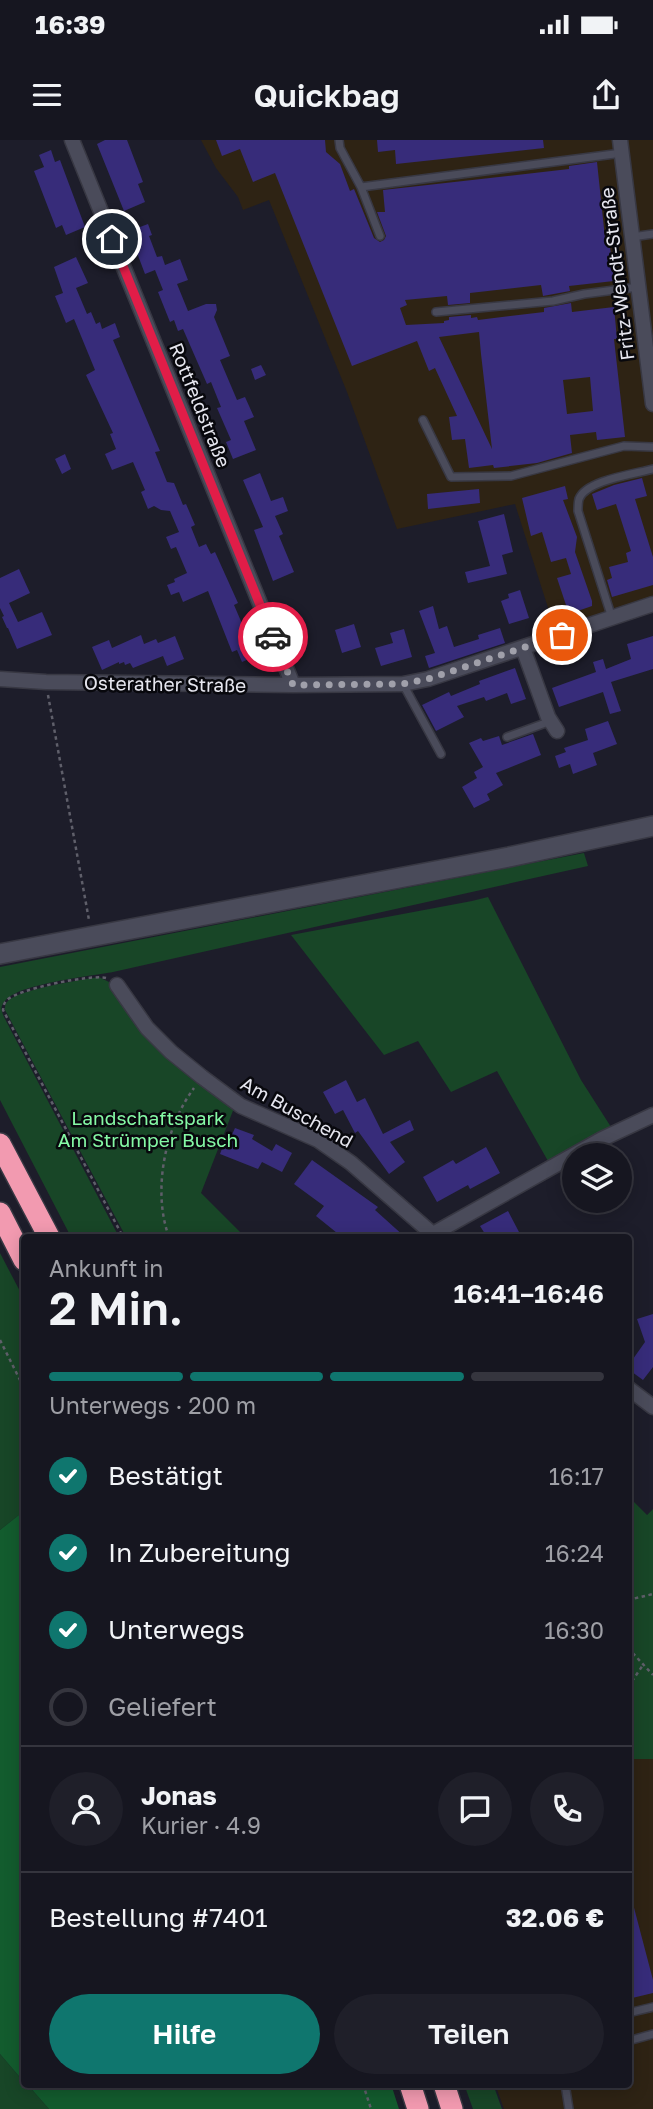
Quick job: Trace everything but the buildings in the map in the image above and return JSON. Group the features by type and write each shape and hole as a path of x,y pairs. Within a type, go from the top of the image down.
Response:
{"highway":[{"path":"0,1144 47,1234"},
{"path":"0,1213 21,1254"},
{"path":"411,2088 418,2109"},
{"path":"445,2088 452,2109"}],"main road":[{"path":"0,954 509,857 653,825"}],"street":[{"name":"Rottfeldstraße","path":"72,140 293,685"},
{"name":"Fritz-Wendt-Straße","path":"621,147 653,404"},
{"name":"Osterather Straße","path":"2,679 46,682 402,684 428,679 653,604"},
{"path":"523,648 554,726"},
{"path":"0,663 5,674 2,679"},
{"name":"Am Buschend","path":"117,985 147,1028 202,1077 241,1107 318,1140 351,1163 432,1234"},
{"path":"437,1234 603,1139 653,1115"},
{"path":"632,1391 653,1407"}],"lane":[{"path":"339,140 340,148 380,236"},
{"path":"360,187 621,147"},
{"path":"632,237 653,234"},
{"path":"436,312 554,301 638,287"},
{"path":"423,419 451,477 511,475 624,446 653,447"},
{"path":"612,618 578,511 579,499 584,491 593,485 653,469"},
{"path":"402,684 441,754"},
{"path":"507,737 554,726"},
{"path":"632,2012 653,2007"},
{"path":"632,2040 653,2034"},
{"path":"566,2088 569,2109"}],"path":[{"path":"46,682 90,922"},
{"path":"117,985 108,978 99,976 67,981 18,993 7,1000 3,1010 121,1234"},
{"path":"168,1234 162,1219 161,1184 168,1140 176,1116 202,1077"},
{"path":"0,1340 21,1382"},
{"path":"632,1599 653,1594"},
{"path":"632,1653 653,1675"},
{"path":"632,1681 643,1665"},
{"path":"364,2088 371,2109"}],"shaded area":[{"path":"201,140 653,140 653,605 557,636 515,504 397,529 347,392 269,200 243,210 238,197 216,168"},
{"path":"632,1759 653,1759 653,2109 504,2109 496,2088 632,2088"}],"green space":[{"path":"584,853 588,866 113,972 39,985 12,995 2,1005 4,1017 117,1234 69,1234 0,1100 0,967"},
{"path":"488,897 581,1080 611,1127 581,1143 562,1143 562,1153 548,1161 497,1071 451,1092 418,1041 384,1055 291,935"},
{"name":"Landschaftspark Am Strümper Busch","path":"99,977 111,983 234,1108 201,1193 242,1234 124,1234 5,1010 9,1000 16,996"},
{"path":"0,1253 21,1293 21,1513 0,1530"},
{"path":"632,1500 647,1515 653,1509 653,1759 632,1759"},
{"path":"21,1513 21,2078 0,2054 0,1530"},
{"path":"0,2054 21,2078 21,2088 31,2088 49,2109 0,2109"},
{"path":"31,2088 392,2088 399,2109 49,2109"},
{"path":"465,2088 494,2088 502,2109 473,2109"}],"way so far":[{"path":"273,637 293,685 402,684 428,679 562,635"}],"route":[{"path":"112,239 273,637"}]}
